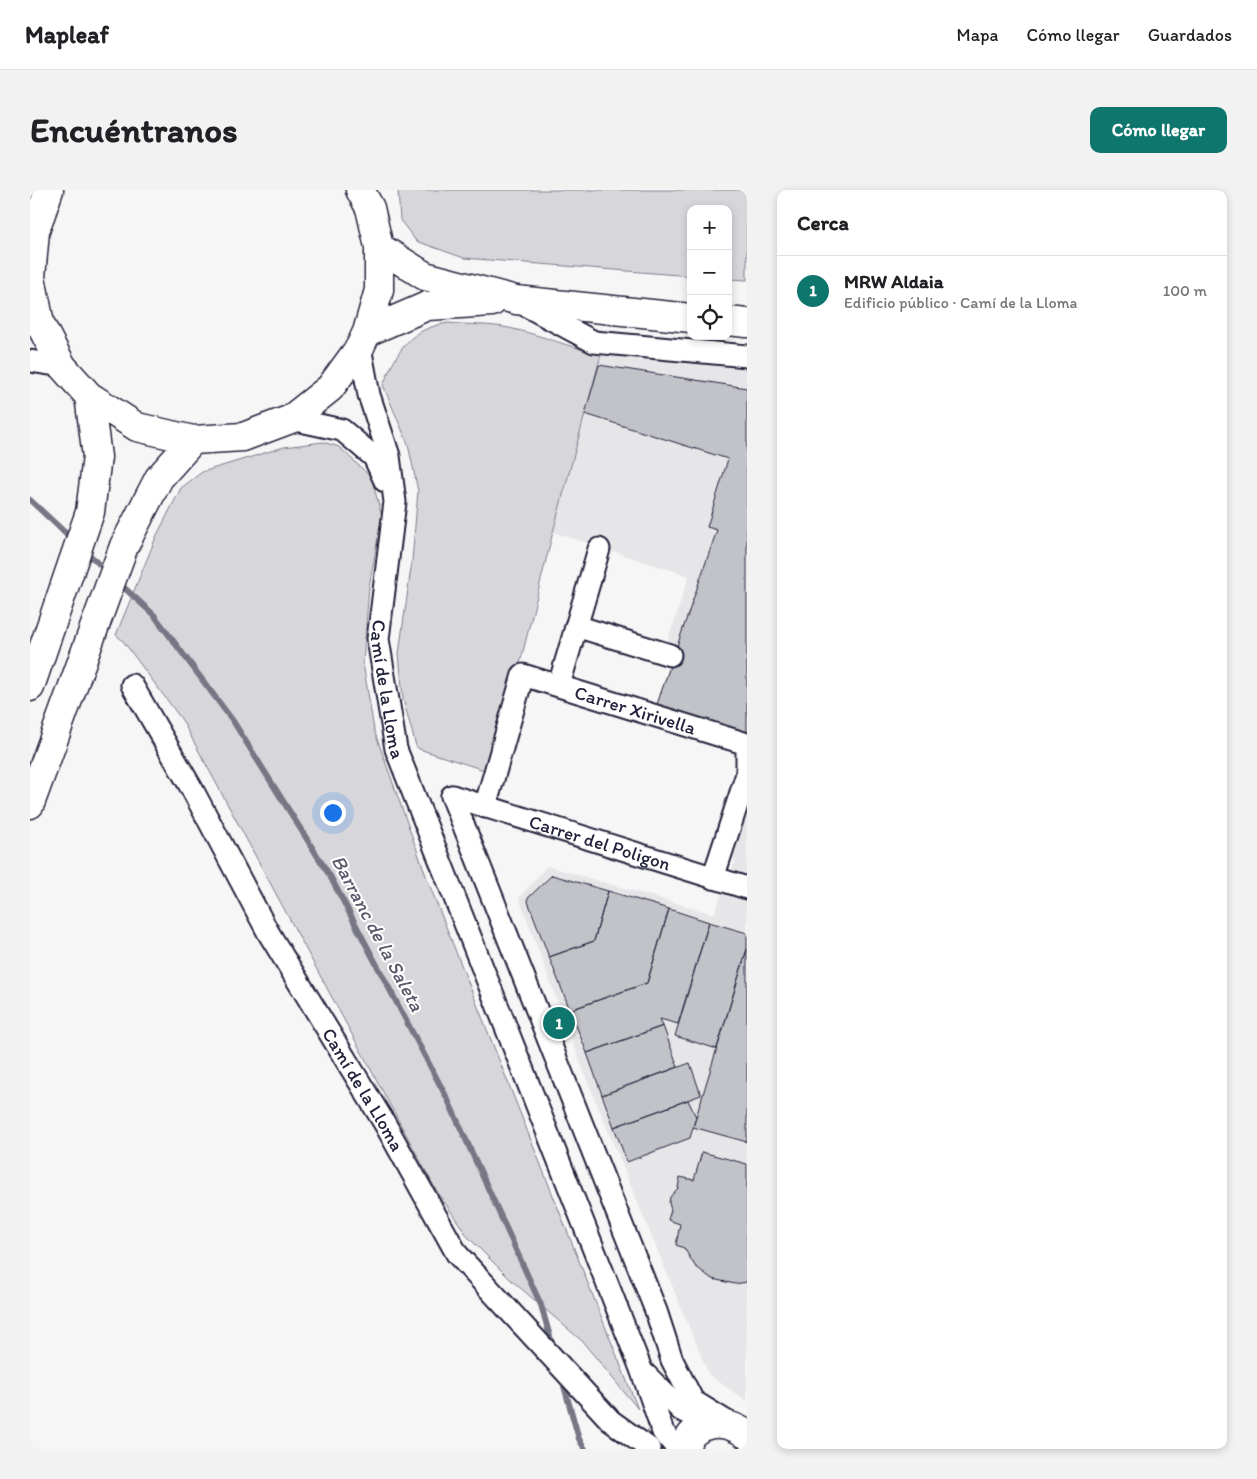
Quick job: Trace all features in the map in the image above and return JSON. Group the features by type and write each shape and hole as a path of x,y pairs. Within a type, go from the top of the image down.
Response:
{"main road":[{"path":"49,190 35,231 30,278 40,324 62,366 89,396 137,427 192,440 243,436 291,419 330,388 364,340 378,290 379,247 368,196"},
{"path":"379,247 425,276 516,300 687,318"},
{"path":"364,340 426,306 516,300"},
{"path":"732,322 747,323"},
{"path":"30,688 90,512 97,457 89,396"},
{"path":"30,804 124,546 159,478 192,440"},
{"path":"684,1449 689,1438 696,1431 736,1426"}],"street":[{"path":"516,300 594,342 747,356"},
{"name":"Camí de la Lloma","path":"364,340 369,395 388,456 395,502 378,639 396,749 641,1369 663,1432 678,1449"},
{"path":"30,361 62,366"},
{"path":"291,419 342,430 374,457 395,502"},
{"path":"559,686 599,549"},
{"path":"576,626 670,655"},
{"name":"Carrer Xirivella","path":"485,807 523,674 747,744 747,774 714,878"},
{"name":"Camí de la Lloma","path":"132,686 192,789 268,932 385,1124 457,1254 611,1421 650,1449"},
{"name":"Carrer del Poligon","path":"736,1426 694,1401 672,1360 656,1311 452,796 747,888"},
{"name":"Camí de la Lloma","path":"641,1369 681,1410 736,1426"}],"shaded area":[{"path":"398,190 747,190 747,280 732,279 732,205 687,205 687,276 464,258 416,241 400,220"},
{"path":"448,323 509,328 601,355 553,532 494,767 484,770 419,749 416,746 403,699 399,653 412,561 418,491 408,444 383,385 400,352 414,336 423,330"},
{"path":"601,355 747,363 747,737 656,707 673,652 665,649 689,576 553,532"},
{"path":"323,442 339,447 371,477 382,516 369,587 363,663 374,730 429,884 638,1409 582,1341 510,1279 468,1237 435,1188 182,720 123,641 116,635 156,537 181,488 202,472 284,447"},
{"path":"747,801 747,1401 709,1375 585,1075 519,898 547,866 714,914 735,862 730,850"}],"building":[{"path":"599,365 747,388 747,737 656,707 717,530 707,527 728,459 585,414"},
{"path":"552,875 608,891 594,941 549,957 527,899"},
{"path":"608,891 669,909 647,983 570,1010 549,957 594,941"},
{"path":"669,909 709,922 678,1024 660,1019 663,1026 587,1053 570,1010 647,983"},
{"path":"709,922 747,933 747,949 717,1049 675,1036"},
{"path":"747,949 747,1142 693,1127"},
{"path":"663,1026 678,1067 602,1095 587,1053"},
{"path":"690,1063 701,1095 614,1127 602,1095"},
{"path":"688,1100 696,1117 690,1138 627,1162 614,1127"},
{"path":"702,1152 747,1164 747,1282 735,1284 712,1279 695,1266 684,1248 676,1245 680,1224 668,1220 671,1210 670,1197 678,1188 680,1177 694,1180"}],"waterway":[{"name":"Barranc de la Saleta","path":"30,500 73,540"},
{"name":"Barranc de la Saleta","path":"84,550 108,572"},
{"name":"Barranc de la Saleta","path":"119,583 154,615 233,721 330,876 448,1100 541,1305 553,1347"},
{"name":"Barranc de la Saleta","path":"562,1379 579,1439 585,1449"}],"place":[{"name":"MRW Aldaia","path":"559,1023"}]}
